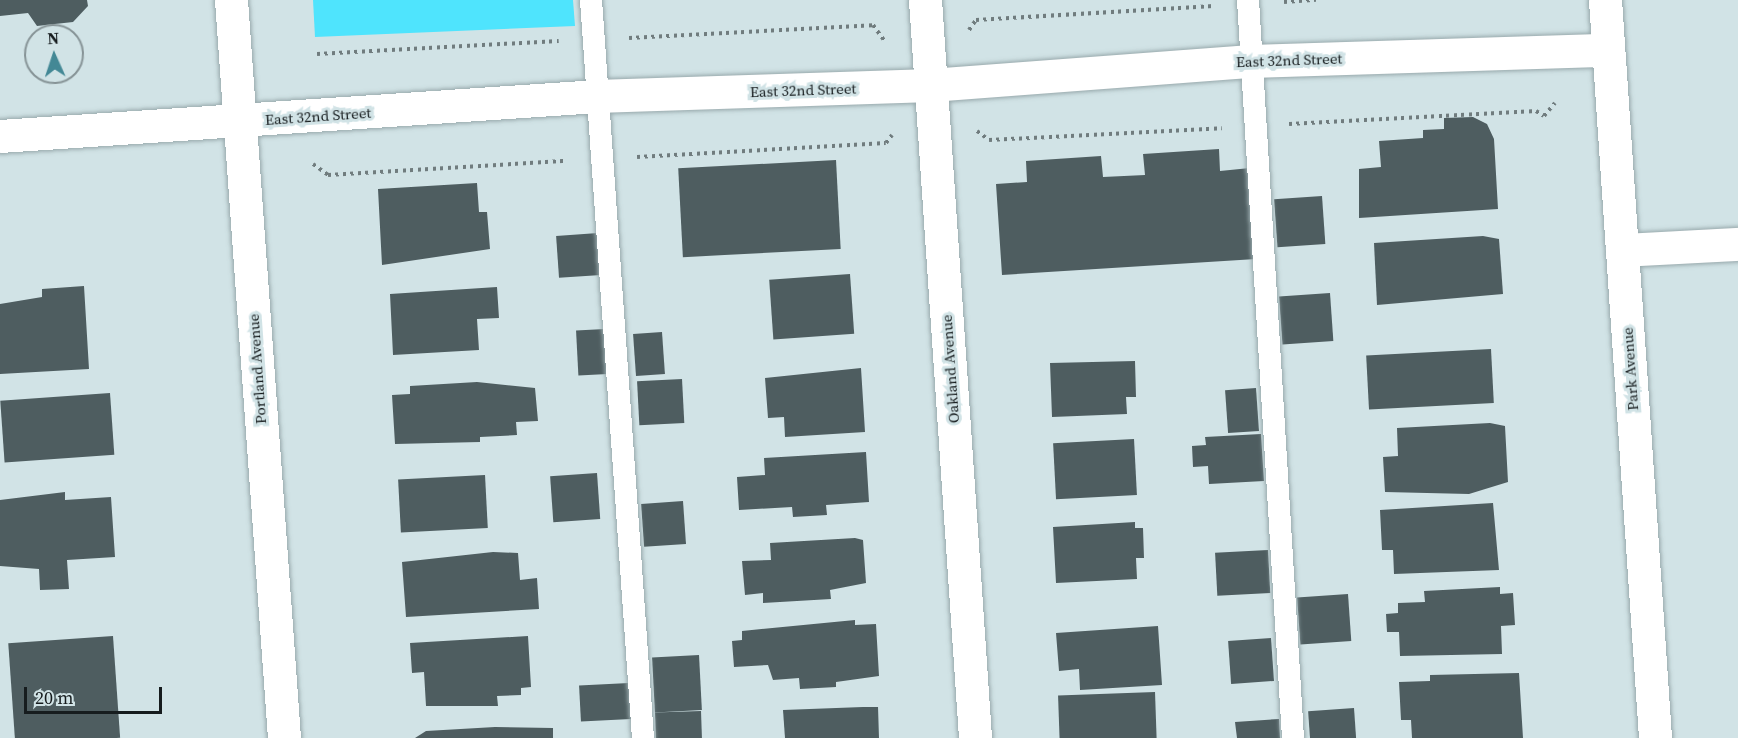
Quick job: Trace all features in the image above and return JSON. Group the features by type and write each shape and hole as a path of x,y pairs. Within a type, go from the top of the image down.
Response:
{"street":[{"name":"Portland Avenue","path":"231,0 284,738"},
{"name":"Oakland Avenue","path":"925,0 975,738"},
{"name":"Park Avenue","path":"1605,0 1655,738"},
{"name":"East 32nd Street","path":"0,136 239,122 597,96 930,85 1251,61 1607,50"},
{"path":"1622,250 1738,244"}],"lane":[{"path":"591,0 643,738"},
{"path":"1248,2 1293,738"}],"path":[{"path":"967,32 976,20 1248,2 1316,0"}],"shaded area":[{"path":"313,0 573,0 575,26 315,37"}],"building":[{"path":"0,0 87,0 88,6 73,22 36,24 28,13 0,16"},
{"path":"1473,117 1487,124 1494,139 1498,209 1359,218 1359,169 1381,167 1379,141 1423,138 1423,130 1444,129 1444,118"},
{"path":"1219,149 1220,171 1250,168 1256,259 1002,275 996,184 1027,182 1026,161 1101,156 1103,177 1145,175 1143,154"},
{"path":"836,160 841,249 683,257 678,168"},
{"path":"477,183 479,212 487,212 490,249 382,265 378,189"},
{"path":"1322,196 1325,244 1277,247 1274,199"},
{"path":"598,233 601,275 559,278 556,236"},
{"path":"1483,236 1499,239 1503,294 1377,305 1374,243"},
{"path":"850,274 854,334 773,340 769,280"},
{"path":"84,286 89,369 0,374 0,304 42,297 42,289"},
{"path":"497,287 499,318 477,319 479,350 393,355 390,294"},
{"path":"1330,293 1333,341 1282,344 1279,297"},
{"path":"605,329 607,374 578,375 576,331"},
{"path":"662,332 665,374 636,376 633,334"},
{"path":"1491,349 1494,403 1369,409 1366,356"},
{"path":"1135,361 1136,397 1126,397 1127,414 1052,417 1050,363"},
{"path":"861,368 865,432 785,437 784,417 768,418 765,378"},
{"path":"682,379 684,423 639,425 637,381"},
{"path":"477,382 535,388 538,421 516,422 517,435 480,437 480,442 395,444 392,395 410,394 410,386"},
{"path":"1256,388 1259,431 1228,433 1225,390"},
{"path":"110,393 114,455 5,463 0,401"},
{"path":"1490,423 1505,426 1508,482 1469,494 1385,492 1383,457 1398,456 1397,428"},
{"path":"1261,434 1264,481 1209,484 1208,466 1193,467 1192,446 1206,445 1205,437"},
{"path":"1134,439 1137,495 1056,499 1053,443"},
{"path":"866,452 869,502 826,505 827,515 793,517 792,507 739,510 737,477 765,475 764,458"},
{"path":"597,473 600,519 553,522 550,476"},
{"path":"485,475 488,528 401,532 398,480"},
{"path":"65,492 65,500 111,497 115,557 67,560 69,589 40,590 39,569 0,566 0,500"},
{"path":"683,501 686,544 644,547 641,504"},
{"path":"1493,503 1499,570 1394,574 1393,550 1382,550 1380,510"},
{"path":"1135,522 1135,528 1143,528 1144,558 1136,558 1137,579 1056,583 1053,527"},
{"path":"855,538 863,540 866,583 830,590 831,599 763,603 763,593 745,595 742,561 771,560 770,543"},
{"path":"1268,550 1270,593 1217,596 1215,553"},
{"path":"493,552 518,553 520,580 537,578 539,609 406,617 402,562"},
{"path":"1500,587 1500,594 1513,593 1515,625 1501,626 1502,654 1400,656 1399,632 1387,632 1386,614 1398,613 1398,603 1425,602 1424,591"},
{"path":"1348,594 1351,641 1300,644 1297,598"},
{"path":"855,620 855,625 876,624 879,676 836,682 836,687 800,689 799,678 773,680 768,665 734,667 732,641 742,640 742,631"},
{"path":"1158,626 1162,685 1080,690 1079,669 1059,671 1056,633"},
{"path":"113,636 120,738 15,738 8,643"},
{"path":"528,636 531,687 521,688 521,695 497,696 498,706 426,706 424,672 412,673 410,643"},
{"path":"1271,638 1274,681 1231,684 1228,641"},
{"path":"699,655 702,710 655,712 652,657"},
{"path":"1519,673 1523,738 1412,738 1411,720 1401,720 1399,682 1430,681 1430,675"},
{"path":"629,683 631,719 581,722 579,686"},
{"path":"1155,692 1157,738 1060,738 1058,695"},
{"path":"878,707 879,738 785,738 783,710"},
{"path":"1354,708 1356,738 1310,738 1308,711"},
{"path":"701,711 702,738 656,738 655,713"},
{"path":"1279,719 1280,738 1237,738 1235,722"},
{"path":"495,727 553,728 553,738 415,738 426,731"}]}
